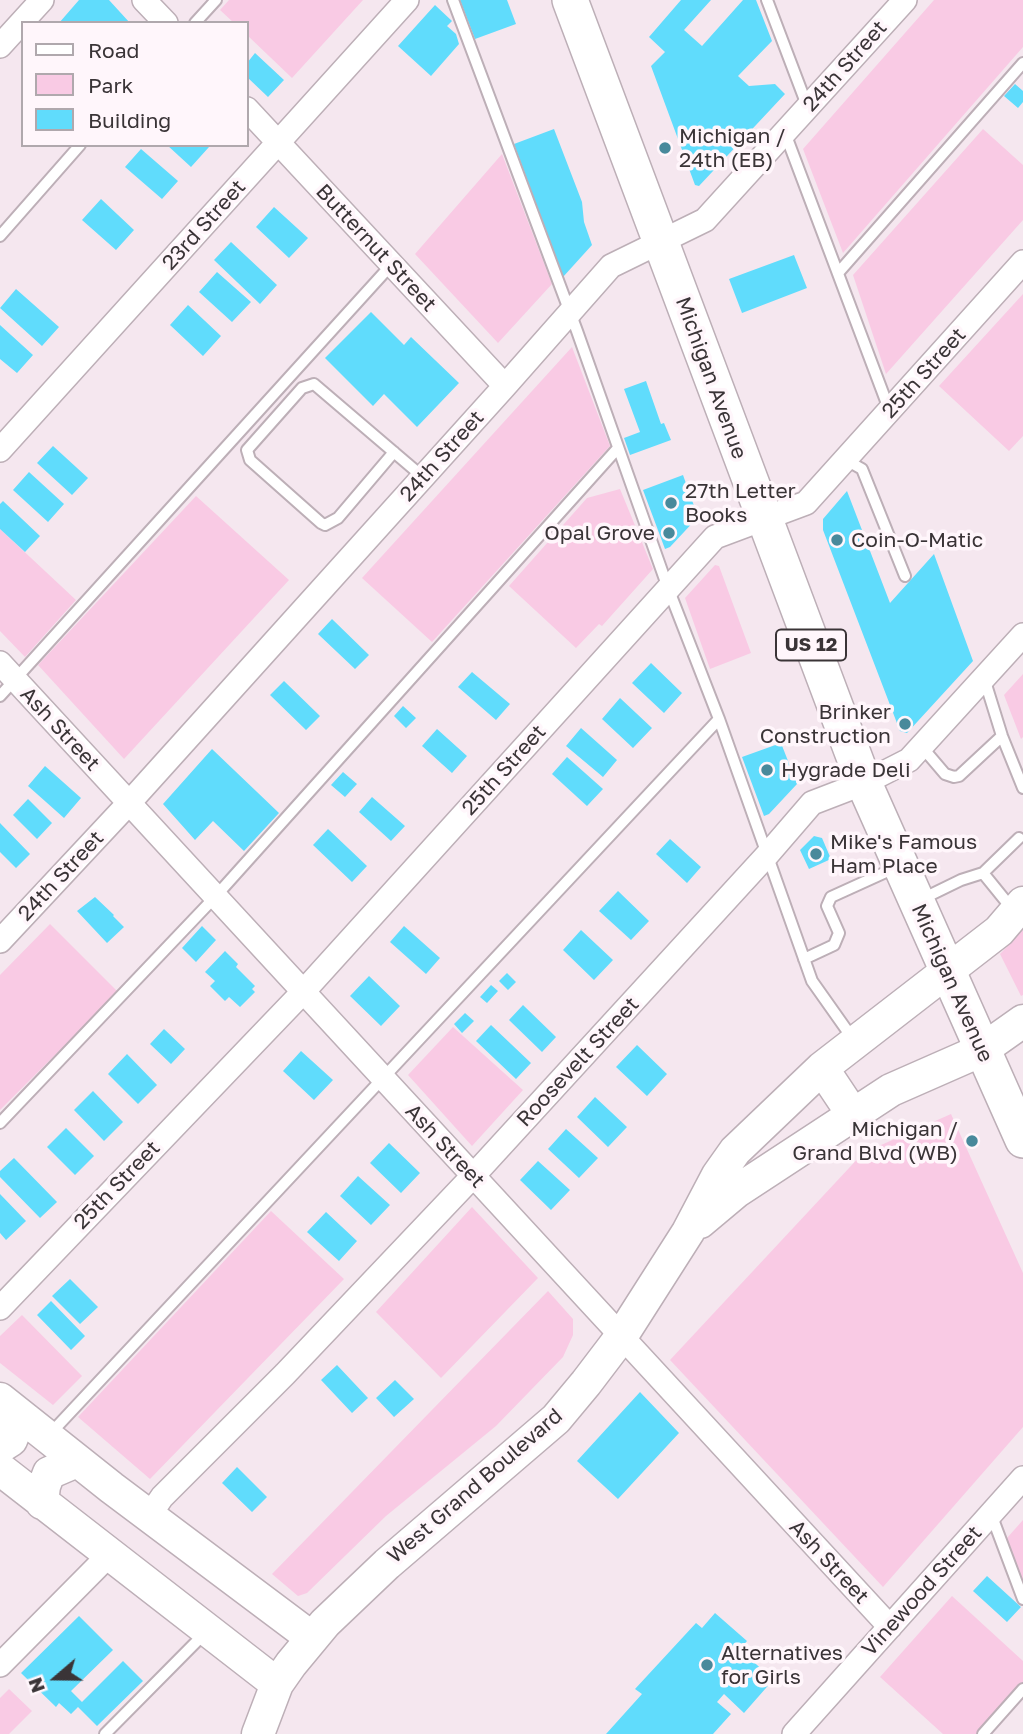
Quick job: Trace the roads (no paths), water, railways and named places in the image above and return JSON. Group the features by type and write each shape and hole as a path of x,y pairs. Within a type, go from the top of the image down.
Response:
{"main road":[{"name":"Michigan Avenue","path":"570,0 864,783 1023,1140"},
{"name":"West Grand Boulevard","path":"258,1734 277,1684 312,1638 387,1564 556,1419 621,1336 735,1151 822,1068 999,931 1019,908"},
{"name":"West Grand Boulevard","path":"688,1231 737,1191 891,1090 982,1050 1023,1021"},
{"path":"822,1068 854,1116"},
{"path":"7,1405 312,1638"},
{"path":"7,1405 15,1430 2,1469 42,1503 277,1684"},
{"path":"42,1503 49,1473 77,1461"}],"street":[{"path":"23,21 42,0"},
{"path":"144,0 164,21"},
{"name":"23rd Street","path":"0,450 407,0"},
{"name":"24th Street","path":"0,941 129,803 611,266 705,220 905,0"},
{"path":"0,46 21,23"},
{"name":"Butternut Street","path":"248,110 505,386"},
{"name":"25th Street","path":"0,1308 303,992 715,537 806,503 1023,262"},
{"name":"Roosevelt Street","path":"149,1516 162,1497 285,1374 473,1176 812,803 864,783 909,760 1023,635"},
{"name":"Ash Street","path":"5,680 129,803 890,1627"},
{"name":"Vinewood Street","path":"794,1734 1023,1478"},
{"path":"0,1665 109,1555"}],"lane":[{"path":"197,21 216,0"},
{"path":"453,0 719,719 812,981 855,1041"},
{"path":"767,0 808,108"},
{"path":"838,273 1023,63"},
{"path":"785,133 890,410"},
{"path":"0,236 78,147"},
{"path":"5,680 392,264"},
{"path":"394,452 338,518 326,525 250,460 247,450 302,388 314,384 394,452 423,477"},
{"path":"0,1123 215,897 618,448"},
{"path":"846,460 862,469 905,576"},
{"path":"984,678 1002,736 1023,788"},
{"path":"47,1437 719,719"},
{"path":"922,747 945,774 954,777 959,776 1002,736"},
{"path":"917,902 961,880 983,873 1021,840 1023,825"},
{"path":"804,959 834,945 839,933 827,906 831,897 900,866"},
{"path":"983,873 1019,908"},
{"path":"991,1514 1023,1599"},
{"path":"104,1734 207,1631"},
{"path":"984,1734 1023,1689"}],"place":[{"name":"Michigan / 24th (EB)","path":"665,148"},
{"name":"27th Letter Books","path":"671,503"},
{"name":"Opal Grove","path":"669,533"},
{"name":"Coin-O-Matic","path":"837,540"},
{"name":"Brinker Construction","path":"905,724"},
{"name":"Hygrade Deli","path":"767,770"},
{"name":"Mike's Famous Ham Place","path":"816,854"},
{"name":"Michigan / Grand Blvd (WB)","path":"972,1141"},
{"name":"Alternatives for Girls","path":"707,1665"}]}
